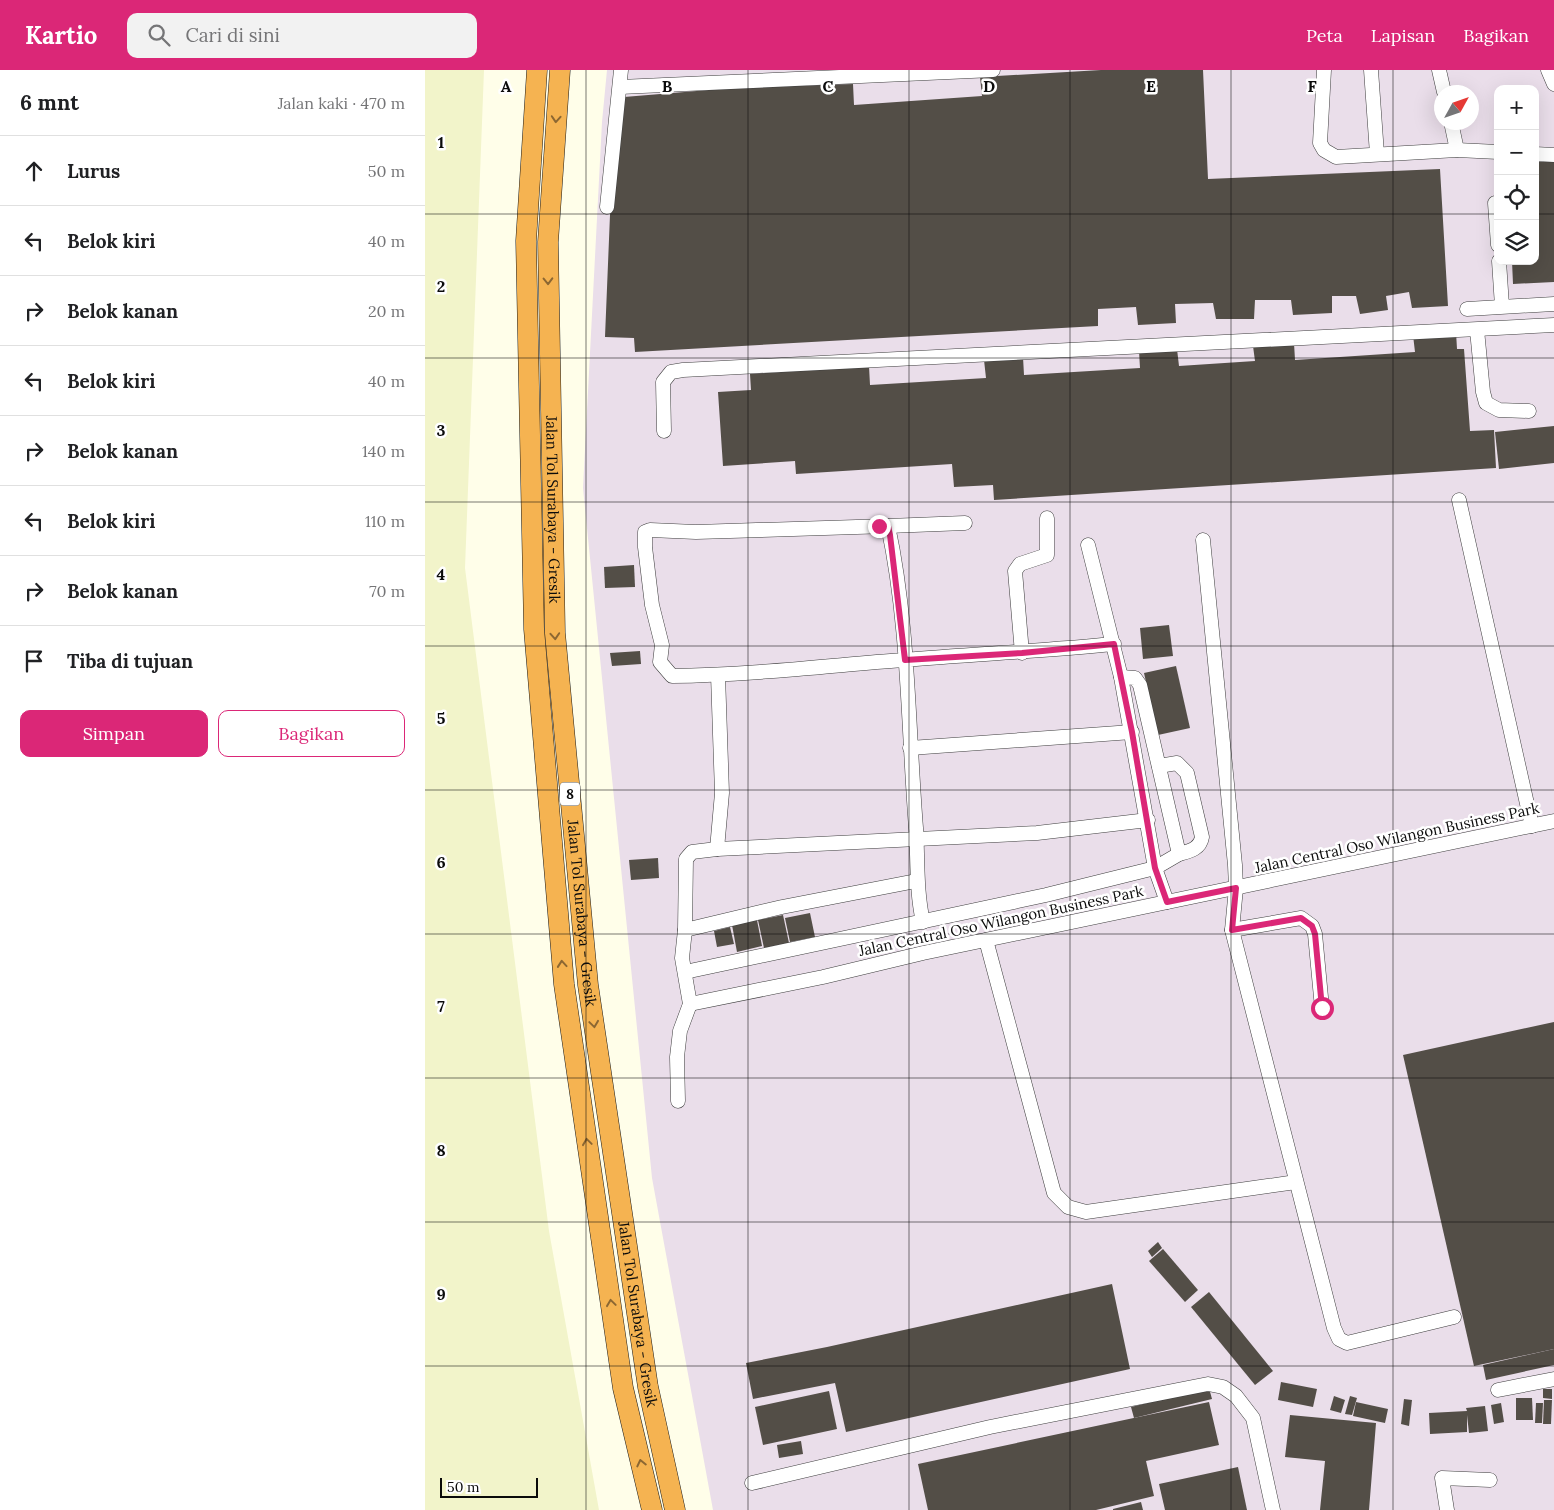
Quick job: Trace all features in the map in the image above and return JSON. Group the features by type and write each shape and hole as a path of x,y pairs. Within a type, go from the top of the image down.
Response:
{"highway":[{"name":"Jalan Tol Surabaya - Gresik","path":"537,70 526,241 535,639 564,984 623,1388 652,1510"},
{"name":"Jalan Tol Surabaya - Gresik","path":"560,70 547,242 555,633 588,985 648,1386 675,1510"}],"lane":[{"path":"607,208 621,70"},
{"path":"619,87 993,70"},
{"path":"1324,70 1320,143 1324,150 1336,157 1457,150 1494,152"},
{"path":"1371,70 1377,154"},
{"path":"1439,70 1442,85"},
{"path":"1548,70 1554,84"},
{"path":"1453,130 1457,150"},
{"path":"1539,154 1554,155"},
{"path":"1499,265 1502,306"},
{"path":"1467,308 1554,304"},
{"path":"664,431 663,382 671,372 683,370 1554,325"},
{"path":"1477,330 1483,392 1486,402 1499,410 1529,411"},
{"path":"1459,500 1532,826"},
{"path":"1022,653 1015,571 1020,564 1047,555 1047,518"},
{"path":"965,523 696,532 650,530 645,532 652,605 662,645 660,662 672,676 718,675 1022,653 1114,644"},
{"path":"888,526 898,591 905,660 916,840 916,881 923,922"},
{"path":"1203,540 1236,888 1232,930 1333,1328 1339,1339 1347,1343 1454,1317"},
{"path":"1088,545 1121,677 1148,820 1155,868 1167,902"},
{"path":"717,849 722,793 718,675"},
{"path":"1121,677 1135,678 1140,685 1179,854"},
{"path":"910,748 1132,732"},
{"path":"685,972 1046,895 1155,868 1179,854 1194,850 1201,842 1202,837 1187,773 1181,765 1177,764 1159,766"},
{"path":"678,1101 677,1057 680,1031 690,1004 682,958 685,930 686,858 692,852 717,849 1037,833 1148,820"},
{"name":"Jalan Central Oso Wilangon Business Park","path":"690,1004 1554,821"},
{"path":"685,930 715,925 760,912 916,881"},
{"path":"1232,930 1301,918 1312,926 1315,934 1322,1008"},
{"path":"986,940 1054,1193 1068,1207 1086,1212 1296,1182"},
{"path":"1498,1390 1554,1379"},
{"path":"751,1483 990,1427 1208,1384 1223,1387 1236,1396 1253,1418 1273,1510"},
{"path":"1447,1510 1442,1478 1490,1480"}],"shaded area":[{"path":"607,70 1554,70 1554,1510 713,1510 652,1178 583,488 602,122"}],"green space":[{"path":"425,70 484,70 465,568 549,1231 599,1510 425,1510"}],"building":[{"path":"1101,70 1203,70 1208,179 1440,169 1448,306 1412,308 1409,292 1386,296 1388,310 1360,314 1356,296 1332,296 1332,313 1293,315 1291,300 1255,300 1254,319 1216,319 1213,303 1175,304 1176,323 1138,325 1136,307 1098,309 1098,326 635,352 634,338 605,337 610,215 624,97 733,88 853,84 854,105 982,96 980,77"},
{"path":"1539,162 1554,162 1554,282 1513,284 1512,265 1539,265"},
{"path":"1456,332 1457,349 1464,349 1470,431 1494,430 1496,468 994,500 993,485 954,487 952,464 796,474 795,461 723,466 718,392 751,390 750,374 869,366 870,385 986,378 984,360 1023,357 1024,375 1140,368 1139,351 1177,349 1179,366 1255,361 1253,346 1294,343 1295,360 1415,352 1413,335"},
{"path":"1554,426 1554,463 1499,469 1495,432"},
{"path":"634,565 635,587 605,588 604,567"},
{"path":"1169,625 1173,656 1143,659 1140,628"},
{"path":"640,651 641,664 612,666 610,653"},
{"path":"1176,666 1190,728 1158,735 1144,673"},
{"path":"658,858 659,878 631,880 629,860"},
{"path":"810,913 815,937 790,942 785,918"},
{"path":"783,915 789,943 764,948 758,920"},
{"path":"757,920 762,946 737,952 732,925"},
{"path":"730,927 734,944 717,947 714,931"},
{"path":"1554,1022 1554,1349 1474,1366 1403,1055"},
{"path":"1158,1242 1162,1248 1152,1257 1148,1251"},
{"path":"1163,1249 1198,1290 1185,1302 1149,1261"},
{"path":"1112,1284 1130,1369 846,1432 835,1383 753,1399 746,1363"},
{"path":"1209,1292 1273,1371 1255,1385 1191,1307"},
{"path":"1554,1349 1554,1365 1486,1380 1483,1365"},
{"path":"1281,1382 1317,1389 1313,1407 1278,1400"},
{"path":"1209,1388 1212,1399 1134,1418 1131,1407"},
{"path":"1543,1389 1552,1389 1552,1399 1543,1398"},
{"path":"829,1391 837,1429 763,1445 755,1407"},
{"path":"1334,1396 1345,1400 1341,1413 1330,1410"},
{"path":"1350,1396 1357,1398 1352,1415 1345,1414"},
{"path":"1516,1398 1532,1398 1533,1420 1516,1420"},
{"path":"1404,1399 1412,1400 1409,1426 1401,1424"},
{"path":"1544,1400 1552,1400 1551,1424 1543,1424"},
{"path":"1209,1402 1219,1445 1146,1461 1154,1496 1096,1510 928,1510 918,1464"},
{"path":"1356,1402 1388,1409 1385,1423 1353,1416"},
{"path":"1501,1403 1504,1422 1494,1424 1491,1405"},
{"path":"1536,1403 1543,1403 1542,1423 1535,1423"},
{"path":"1485,1406 1488,1431 1469,1433 1467,1415 1467,1432 1430,1434 1429,1413 1467,1411 1466,1408"},
{"path":"1290,1415 1376,1423 1369,1510 1320,1510 1325,1461 1285,1457"},
{"path":"801,1441 803,1454 779,1458 777,1445"},
{"path":"1238,1467 1247,1510 1165,1510 1159,1484"},
{"path":"1141,1502 1143,1510 1113,1510 1113,1509"}],"route":[{"path":"879,526 888,526 890,535 905,660 1022,653 1114,644 1132,732 1155,868 1167,902 1236,888 1232,930 1301,918 1312,926 1315,934 1322,1008"}]}
